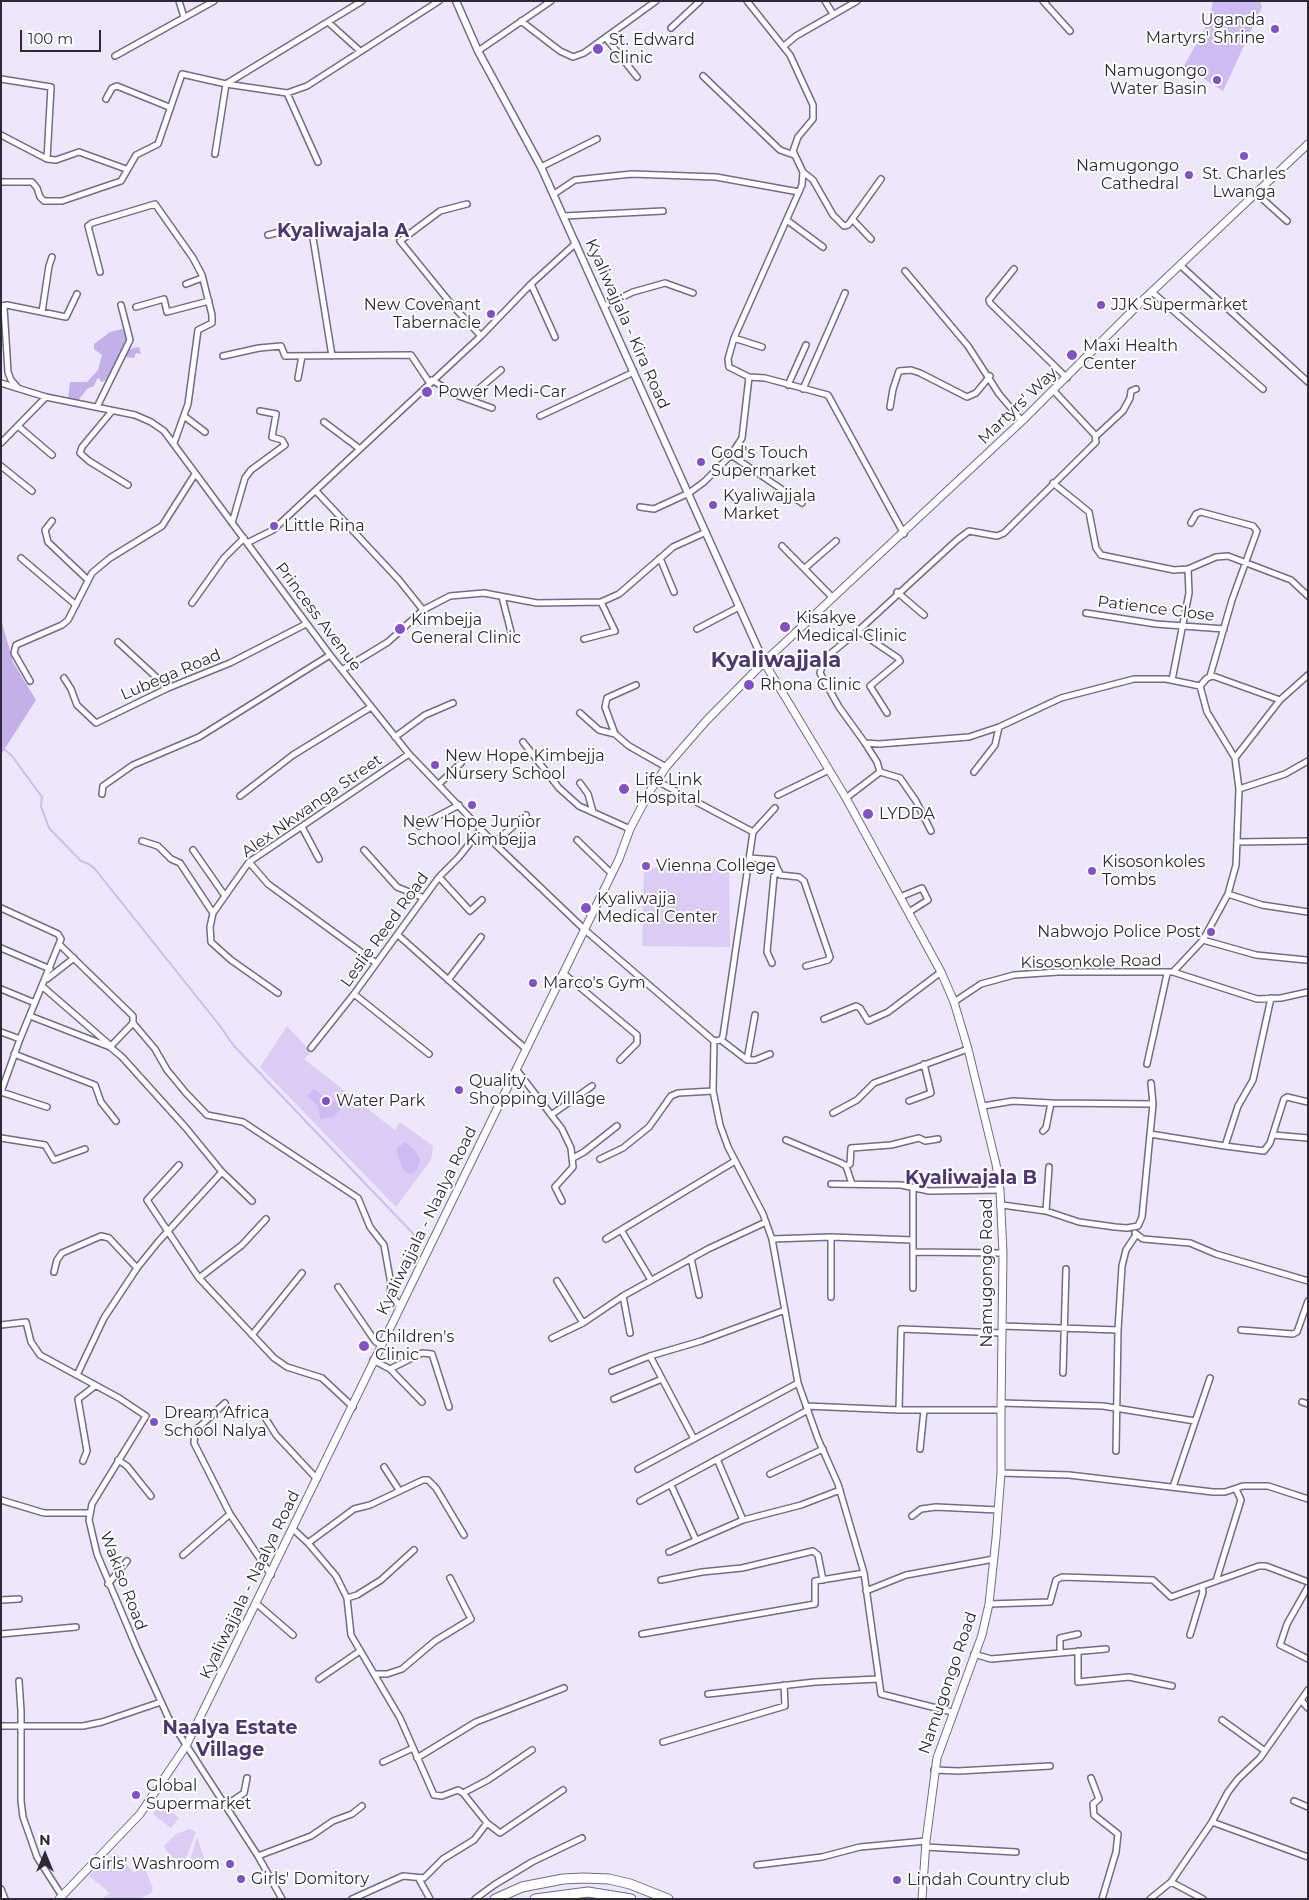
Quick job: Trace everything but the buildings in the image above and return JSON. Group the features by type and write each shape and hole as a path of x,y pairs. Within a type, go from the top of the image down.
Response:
{"highway":[{"path":"496,1899 529,1886 584,1878 609,1879 630,1884 668,1899"},
{"path":"535,1899 588,1892 631,1899"}],"main road":[{"name":"Martyrs' Way","path":"764,662 904,534 1054,391 1152,292 1308,144"},
{"name":"Kyaliwajjala - Naalya Road","path":"60,1897 140,1814 186,1746 353,1407 380,1345 585,930 612,874 630,829 656,781 706,721 764,662"},
{"name":"Namugongo Road","path":"764,662 846,798 941,972 954,1002 983,1106 1002,1205 1001,1473 989,1604 982,1635 940,1743 934,1770 922,1899"}],"street":[{"path":"179,1 184,17"},
{"path":"115,56 214,1"},
{"path":"215,154 226,84 362,1"},
{"path":"1,182 32,182 44,201 62,201 121,181 126,169 136,155 158,144 169,107 182,74 226,84 287,93 307,86 438,1"},
{"name":"Kyaliwajjala - Kira Road","path":"456,1 478,51 542,166 764,662"},
{"path":"478,51 551,1"},
{"path":"521,21 567,56 573,57 584,53 656,1"},
{"path":"671,28 700,1"},
{"path":"747,1 784,46 799,72 814,112 812,119 794,144 794,155 804,172 813,180 838,223 844,226 848,224 880,179"},
{"path":"825,1 833,14"},
{"path":"784,46 796,36 857,1"},
{"path":"1043,1 1070,31"},
{"path":"328,22 360,51"},
{"path":"606,38 637,77"},
{"path":"703,76 780,150 794,155"},
{"path":"1,79 51,87 47,159"},
{"path":"106,99 112,88 117,86 169,107"},
{"path":"287,93 318,162"},
{"path":"1,135 47,159 56,160 79,152 126,169"},
{"path":"542,166 597,139"},
{"path":"804,172 788,221 734,338 728,359 729,367 749,377 765,378 828,395 840,421 904,534"},
{"path":"554,194 575,180 632,174 716,177 799,192"},
{"path":"1256,193 1287,221"},
{"path":"100,272 88,226 92,223 155,204 193,258 202,278 209,301 212,323 198,330 188,404 174,442"},
{"path":"466,204 440,211 400,241 480,336"},
{"path":"564,216 663,212"},
{"path":"852,218 871,239"},
{"path":"788,221 823,247"},
{"path":"268,235 280,232 341,232"},
{"path":"312,232 332,356"},
{"path":"248,543 273,530 316,491 576,243"},
{"path":"42,312 48,266 52,257"},
{"path":"1180,265 1308,382"},
{"path":"1014,269 989,300 990,303 1067,378"},
{"path":"905,271 968,346 990,376 999,394 1022,421"},
{"path":"186,284 202,278"},
{"path":"604,306 633,292 666,283 694,293"},
{"path":"531,284 554,337"},
{"path":"1152,292 1263,389"},
{"path":"804,389 845,293"},
{"path":"18,388 11,380 8,372 3,306 8,305 66,317 76,294"},
{"path":"136,307 164,299 168,312 209,301"},
{"path":"97,408 130,340 121,305"},
{"path":"734,338 762,347"},
{"path":"223,356 259,348 281,346 285,356 411,355 430,381 456,395 492,408"},
{"path":"788,385 806,346"},
{"path":"298,378 302,356"},
{"path":"467,399 500,370"},
{"path":"890,407 899,371 911,370 920,373 968,397 976,393 990,376"},
{"path":"540,416 634,372"},
{"path":"640,507 654,510 689,493 704,482 731,455 742,438 749,377"},
{"name":"Princess Avenue","path":"1,384 97,408 135,415 151,422 164,431 174,442 195,474 330,656 409,754 494,843 585,930 714,1042"},
{"path":"1096,436 1123,411 1130,398 1131,391 1136,389"},
{"path":"880,772 877,762 839,707 819,668 824,659 858,631 897,592 969,531 998,536 1004,532 1096,442 1096,436 1054,391"},
{"path":"1,443 46,396"},
{"path":"112,411 80,452 89,461 128,485"},
{"path":"232,523 246,478 251,470 285,445 282,440 272,437 276,414 260,411"},
{"path":"184,416 205,432"},
{"path":"324,422 360,449"},
{"path":"18,426 52,455"},
{"path":"731,455 802,504"},
{"path":"1,466 32,491"},
{"path":"30,681 14,649 16,645 62,626 76,605 92,573 110,558 162,526 195,474"},
{"path":"1054,483 1089,512 1096,548 1101,555 1174,570 1188,569 1222,556 1245,562 1290,580 1308,596"},
{"path":"316,491 399,580 422,610"},
{"path":"865,743 950,740 969,737 999,727 1070,695 1134,679 1154,677 1200,686 1210,676 1245,562 1257,531 1253,526 1201,512 1196,514 1191,523"},
{"path":"52,520 46,530 48,542 88,580"},
{"path":"342,670 388,642 422,610 450,596 484,593 537,603 601,602 619,594 673,547 706,532"},
{"path":"192,603 224,558 244,538"},
{"path":"805,568 836,541"},
{"path":"782,546 833,598"},
{"path":"21,558 76,605"},
{"path":"660,558 674,592"},
{"path":"1172,680 1188,593 1188,569"},
{"path":"897,592 924,615"},
{"path":"502,597 512,636"},
{"path":"584,639 615,631 601,602"},
{"path":"697,629 739,606"},
{"name":"Patience Close","path":"1086,613 1156,624 1224,629"},
{"name":"Lubega Road","path":"64,678 72,690 77,705 96,723 168,688 230,663 306,624"},
{"path":"858,631 900,661 870,686 887,713"},
{"path":"118,642 168,688"},
{"path":"102,794 103,786 133,765 199,737 330,656"},
{"path":"1235,758 1280,700 1308,675"},
{"path":"1210,676 1280,700"},
{"path":"615,734 605,703 607,698 636,685"},
{"name":"Kisosonkole Road","path":"954,1002 981,984 1014,975 1058,972 1170,973 1203,940 1228,894 1236,865 1239,790 1235,758 1208,712 1200,686"},
{"path":"395,736 425,715 453,703"},
{"path":"240,796 293,755 371,707"},
{"path":"580,713 599,730 615,734 629,746 666,768"},
{"path":"974,772 995,746 999,727"},
{"path":"523,742 559,788 580,806 630,829"},
{"name":"Alex Nkwanga Street","path":"278,993 231,960 211,942 210,927 213,913 250,862 409,754"},
{"path":"1239,790 1285,774 1308,761"},
{"path":"439,784 461,763"},
{"path":"778,795 829,770"},
{"path":"846,798 880,772"},
{"path":"880,772 900,778 916,801 931,831"},
{"path":"656,781 752,832"},
{"path":"580,783 588,794 593,812"},
{"path":"419,826 459,805"},
{"path":"722,1040 750,858 752,832 775,808"},
{"path":"494,843 526,815"},
{"path":"302,827 319,859"},
{"name":"Leslie Reed Road","path":"311,1048 354,994 439,877 459,857 481,829"},
{"path":"577,840 612,874"},
{"path":"142,841 158,846 171,859 180,863 213,913"},
{"path":"1237,842 1308,841"},
{"path":"193,850 225,896"},
{"path":"364,850 397,887 424,898"},
{"path":"750,858 774,860 780,874 799,877 804,881 830,958 806,966"},
{"path":"250,862 268,884 376,963"},
{"path":"772,964 766,952 774,876 779,871"},
{"path":"439,877 470,911 482,900"},
{"path":"900,897 922,888 928,900 909,912"},
{"path":"1228,894 1262,905 1308,912"},
{"path":"1,908 58,934 61,939 43,988 4,1074 1,1092 47,1107"},
{"path":"398,935 526,1049"},
{"path":"448,980 481,937"},
{"path":"1203,940 1256,955 1306,960"},
{"path":"60,945 133,1016 133,1023 180,1086 207,1115 243,1122 358,1198 370,1227 384,1245 391,1284 390,1296 400,1305"},
{"path":"1,948 50,969"},
{"path":"46,980 74,958"},
{"path":"824,1019 856,1006 860,1008 868,1022 888,1012 941,972"},
{"path":"1147,1064 1170,973 1247,997 1271,998 1308,992"},
{"path":"563,974 637,1035 637,1043 620,1060"},
{"path":"43,988 122,1057 180,1121 222,1172 252,1201"},
{"path":"1,989 35,1003"},
{"path":"354,994 429,1054"},
{"path":"1225,1146 1238,1106 1249,1090 1253,1080 1271,998"},
{"path":"747,1060 755,1015"},
{"path":"30,1016 110,1046"},
{"path":"110,1046 133,1023"},
{"path":"1,1032 20,1039"},
{"path":"722,1040 714,1042 713,1091 720,1125 735,1161 766,1222 772,1239 798,1383 840,1490 864,1573 881,1694 952,1712"},
{"path":"722,1040 747,1060 755,1060 770,1054"},
{"path":"833,1113 858,1100 874,1084 968,1049"},
{"path":"14,1054 95,1085 101,1102 116,1121"},
{"path":"909,1100 931,1093 924,1064"},
{"path":"516,1069 566,1134 573,1158 571,1171 555,1187 562,1201"},
{"path":"1002,1205 1046,1211 1079,1222 1133,1228 1141,1223 1153,1104 1152,1083"},
{"path":"550,1115 592,1086"},
{"path":"600,1159 623,1148 649,1128 671,1096 678,1093 713,1091"},
{"path":"1150,1134 1264,1151 1268,1148 1284,1099 1287,1097 1308,1102"},
{"path":"983,1106 1013,1101 1051,1104 1153,1104"},
{"path":"1043,1130 1046,1128 1051,1104"},
{"path":"573,1158 618,1126"},
{"path":"1273,1135 1308,1138"},
{"path":"1,1138 45,1144 54,1160 85,1149"},
{"path":"846,1166 850,1164 851,1148 891,1144 919,1138 925,1141 938,1140"},
{"path":"786,1140 846,1166 852,1184"},
{"path":"606,1239 735,1161"},
{"path":"179,1165 147,1200 199,1278 281,1364 322,1378 353,1407"},
{"path":"1046,1211 1049,1167"},
{"path":"77,1375 104,1318 137,1268 222,1172"},
{"path":"831,1184 913,1187 929,1191 982,1192 1000,1190"},
{"path":"913,1187 913,1288"},
{"path":"199,1278 231,1254 266,1219"},
{"path":"552,1338 583,1323 622,1296 691,1258 766,1222"},
{"path":"1133,1228 1136,1235 1143,1239 1190,1243 1216,1254 1308,1281"},
{"path":"621,1230 651,1280"},
{"path":"1116,1451 1118,1330 1123,1259 1136,1235"},
{"path":"54,1272 57,1260 62,1253 102,1236 109,1238 137,1268"},
{"path":"772,1239 831,1237 913,1240"},
{"path":"831,1237 831,1297"},
{"path":"913,1252 1003,1253"},
{"path":"691,1258 699,1295"},
{"path":"1064,1373 1066,1269"},
{"path":"252,1335 302,1273"},
{"path":"557,1281 583,1323"},
{"path":"338,1287 374,1341 380,1345"},
{"path":"622,1296 630,1333"},
{"path":"1241,1330 1293,1334 1297,1332 1308,1301"},
{"path":"612,1371 650,1356 701,1341 785,1310"},
{"name":"Wakiso Road","path":"1,1325 26,1322 31,1342 40,1355 94,1386 120,1398 146,1416 95,1498 89,1514 96,1554 161,1702 186,1746 258,1856 282,1899"},
{"path":"900,1410 901,1329 1064,1328 1118,1330"},
{"path":"390,1369 422,1353 432,1354 449,1407"},
{"path":"650,1356 694,1439"},
{"path":"374,1360 390,1369 422,1402"},
{"path":"1173,1487 1210,1378"},
{"path":"614,1399 662,1379"},
{"path":"638,1469 798,1383"},
{"path":"83,1461 87,1451 78,1398 94,1386"},
{"path":"1302,1402 1308,1404"},
{"path":"224,1403 195,1432 193,1438 199,1456 230,1514 271,1575"},
{"path":"640,1501 671,1486 807,1408 924,1410 1002,1406 1117,1408 1195,1421"},
{"path":"920,1449 924,1410"},
{"path":"266,1419 276,1435 318,1479"},
{"path":"770,1474 823,1449"},
{"path":"717,1459 743,1520"},
{"path":"118,1460 127,1466 151,1496"},
{"path":"384,1467 399,1490"},
{"path":"1001,1473 1068,1475 1213,1492 1236,1489 1243,1486 1268,1486 1308,1499"},
{"path":"308,1543 354,1509 370,1505 423,1480 428,1480 436,1488 464,1535"},
{"path":"671,1486 696,1540"},
{"path":"1216,1581 1241,1500 1236,1489"},
{"path":"669,1552 743,1520 801,1505 840,1490"},
{"path":"1,1500 44,1513 89,1514"},
{"path":"912,1516 921,1509 936,1507 998,1510"},
{"path":"183,1555 230,1514"},
{"path":"293,1529 308,1543 336,1576 347,1598 351,1635 400,1718 434,1795 442,1796 456,1789 464,1793 487,1823 500,1833 563,1790"},
{"path":"347,1598 357,1595 381,1580 414,1550"},
{"path":"661,1580 702,1572 742,1568 813,1551 818,1555 823,1580"},
{"path":"866,1591 906,1575 994,1559"},
{"path":"108,1584 127,1561"},
{"path":"989,1604 1050,1602 1056,1580 1062,1577 1153,1580 1171,1597 1259,1566 1266,1566 1308,1582"},
{"path":"642,1634 815,1604 815,1581 864,1573"},
{"path":"374,1674 387,1674 402,1669 440,1638 471,1619 450,1578"},
{"path":"1190,1635 1203,1592 1202,1586"},
{"path":"1308,1587 1287,1624 1280,1644 1308,1659"},
{"path":"1,1600 19,1599"},
{"path":"257,1604 293,1635"},
{"path":"1,1634 76,1628"},
{"path":"1060,1653 1060,1638 1078,1634"},
{"path":"974,1654 991,1659 1106,1649"},
{"path":"319,1679 360,1651"},
{"path":"1078,1652 1078,1682 1129,1677 1172,1686"},
{"path":"708,1694 784,1685 878,1679"},
{"path":"19,1681 21,1801 23,1818 37,1858 60,1897"},
{"path":"663,1742 785,1706 784,1685"},
{"path":"417,1758 476,1722 564,1688"},
{"path":"1150,1899 1171,1882 1212,1822 1228,1792 1265,1751 1308,1690"},
{"path":"1301,1700 1308,1708"},
{"path":"1,1726 70,1727 94,1724 161,1702"},
{"path":"1222,1720 1265,1751"},
{"path":"383,1762 413,1748"},
{"path":"464,1793 488,1780 532,1750"},
{"path":"934,1770 958,1771 1050,1766"},
{"path":"226,1805 244,1793 247,1778"},
{"path":"1091,1778 1099,1799 1093,1804 1094,1815 1118,1834 1116,1852 1102,1899"},
{"path":"1294,1801 1308,1807"},
{"path":"258,1856 311,1836 333,1821 352,1814 362,1806"},
{"path":"1212,1822 1308,1857"},
{"path":"352,1899 403,1876 424,1878 443,1859 474,1840 487,1823"},
{"path":"475,1899 532,1862 582,1838"},
{"path":"757,1865 822,1856 860,1847 926,1844 1016,1852"},
{"path":"419,1879 430,1899"},
{"path":"1171,1882 1203,1899"}],"shaded area":[{"path":"1213,1 1260,1 1262,7 1223,91 1184,66 1211,17"},
{"path":"122,329 126,334 130,349 139,347 141,354 136,353 134,358 123,357 110,379 101,382 99,378 97,379 94,386 87,389 77,402 68,399 70,382 87,382 98,370 102,355 94,349 94,344 110,332"},
{"path":"1,619 13,662 36,700 2,753"},
{"path":"644,868 729,869 730,947 642,946"},
{"name":"Water Park","path":"287,1026 311,1052 304,1059 395,1130 400,1122 433,1146 431,1160 396,1207 260,1067"},
{"path":"314,1089 326,1099 339,1102 340,1109 334,1117 320,1119 318,1106 307,1096"},
{"path":"405,1142 415,1150 420,1160 417,1170 411,1174 404,1171 396,1149"},
{"path":"161,1804 179,1818 171,1828 153,1814"},
{"path":"190,1829 196,1832 185,1862 169,1856 164,1846 176,1834"},
{"path":"197,1837 209,1872 189,1863"},
{"path":"115,1852 134,1873 144,1866 153,1888 151,1893 140,1899 101,1899 110,1893 89,1876"}],"waterway":[{"path":"1,746 12,756 42,797 41,806 49,828 81,861 95,869 234,1046 422,1243"}],"place":[{"name":"Uganda Martyrs' Shrine","path":"1275,29"},
{"name":"St. Edward Clinic","path":"598,49"},
{"name":"Namugongo Water Basin","path":"1217,80"},
{"name":"St. Charles Lwanga","path":"1244,156"},
{"name":"Namugongo Cathedral","path":"1189,175"},
{"name":"JJK Supermarket","path":"1101,305"},
{"name":"New Covenant Tabernacle","path":"491,314"},
{"name":"Maxi Health Center","path":"1072,355"},
{"name":"Power Medi-Car","path":"427,392"},
{"name":"God's Touch Supermarket","path":"701,462"},
{"name":"Kyaliwajjala Market","path":"713,505"},
{"name":"Little Rina","path":"274,526"},
{"name":"Kisakye Medical Clinic","path":"785,627"},
{"name":"Kimbejja General Clinic","path":"400,629"},
{"name":"Rhona Clinic","path":"749,685"},
{"name":"New Hope Kimbejja Nursery School","path":"435,765"},
{"name":"Life Link Hospital","path":"624,789"},
{"name":"New Hope Junior School Kimbejja","path":"472,805"},
{"name":"LYDDA","path":"868,814"},
{"name":"Vienna College","path":"646,866"},
{"name":"Kisosonkoles Tombs","path":"1092,871"},
{"name":"Kyaliwajja Medical Center","path":"586,908"},
{"name":"Nabwojo Police Post","path":"1211,932"},
{"name":"Marco's Gym","path":"533,983"},
{"name":"Quality Shopping Village","path":"459,1090"},
{"name":"Water Park","path":"326,1101"},
{"name":"Children's Clinic","path":"364,1346"},
{"name":"Dream Africa School Nalya","path":"154,1422"},
{"name":"Global Supermarket","path":"136,1795"},
{"name":"Girls' Washroom","path":"230,1864"},
{"name":"Girls' Domitory","path":"241,1879"},
{"name":"Lindah Country club","path":"897,1880"}],"district":[{"name":"Kyaliwajala A","path":"343,231"},
{"name":"Kyaliwajjala","path":"776,661"},
{"name":"Kyaliwajala B","path":"971,1178"},
{"name":"Naalya Estate Village","path":"230,1739"}]}
